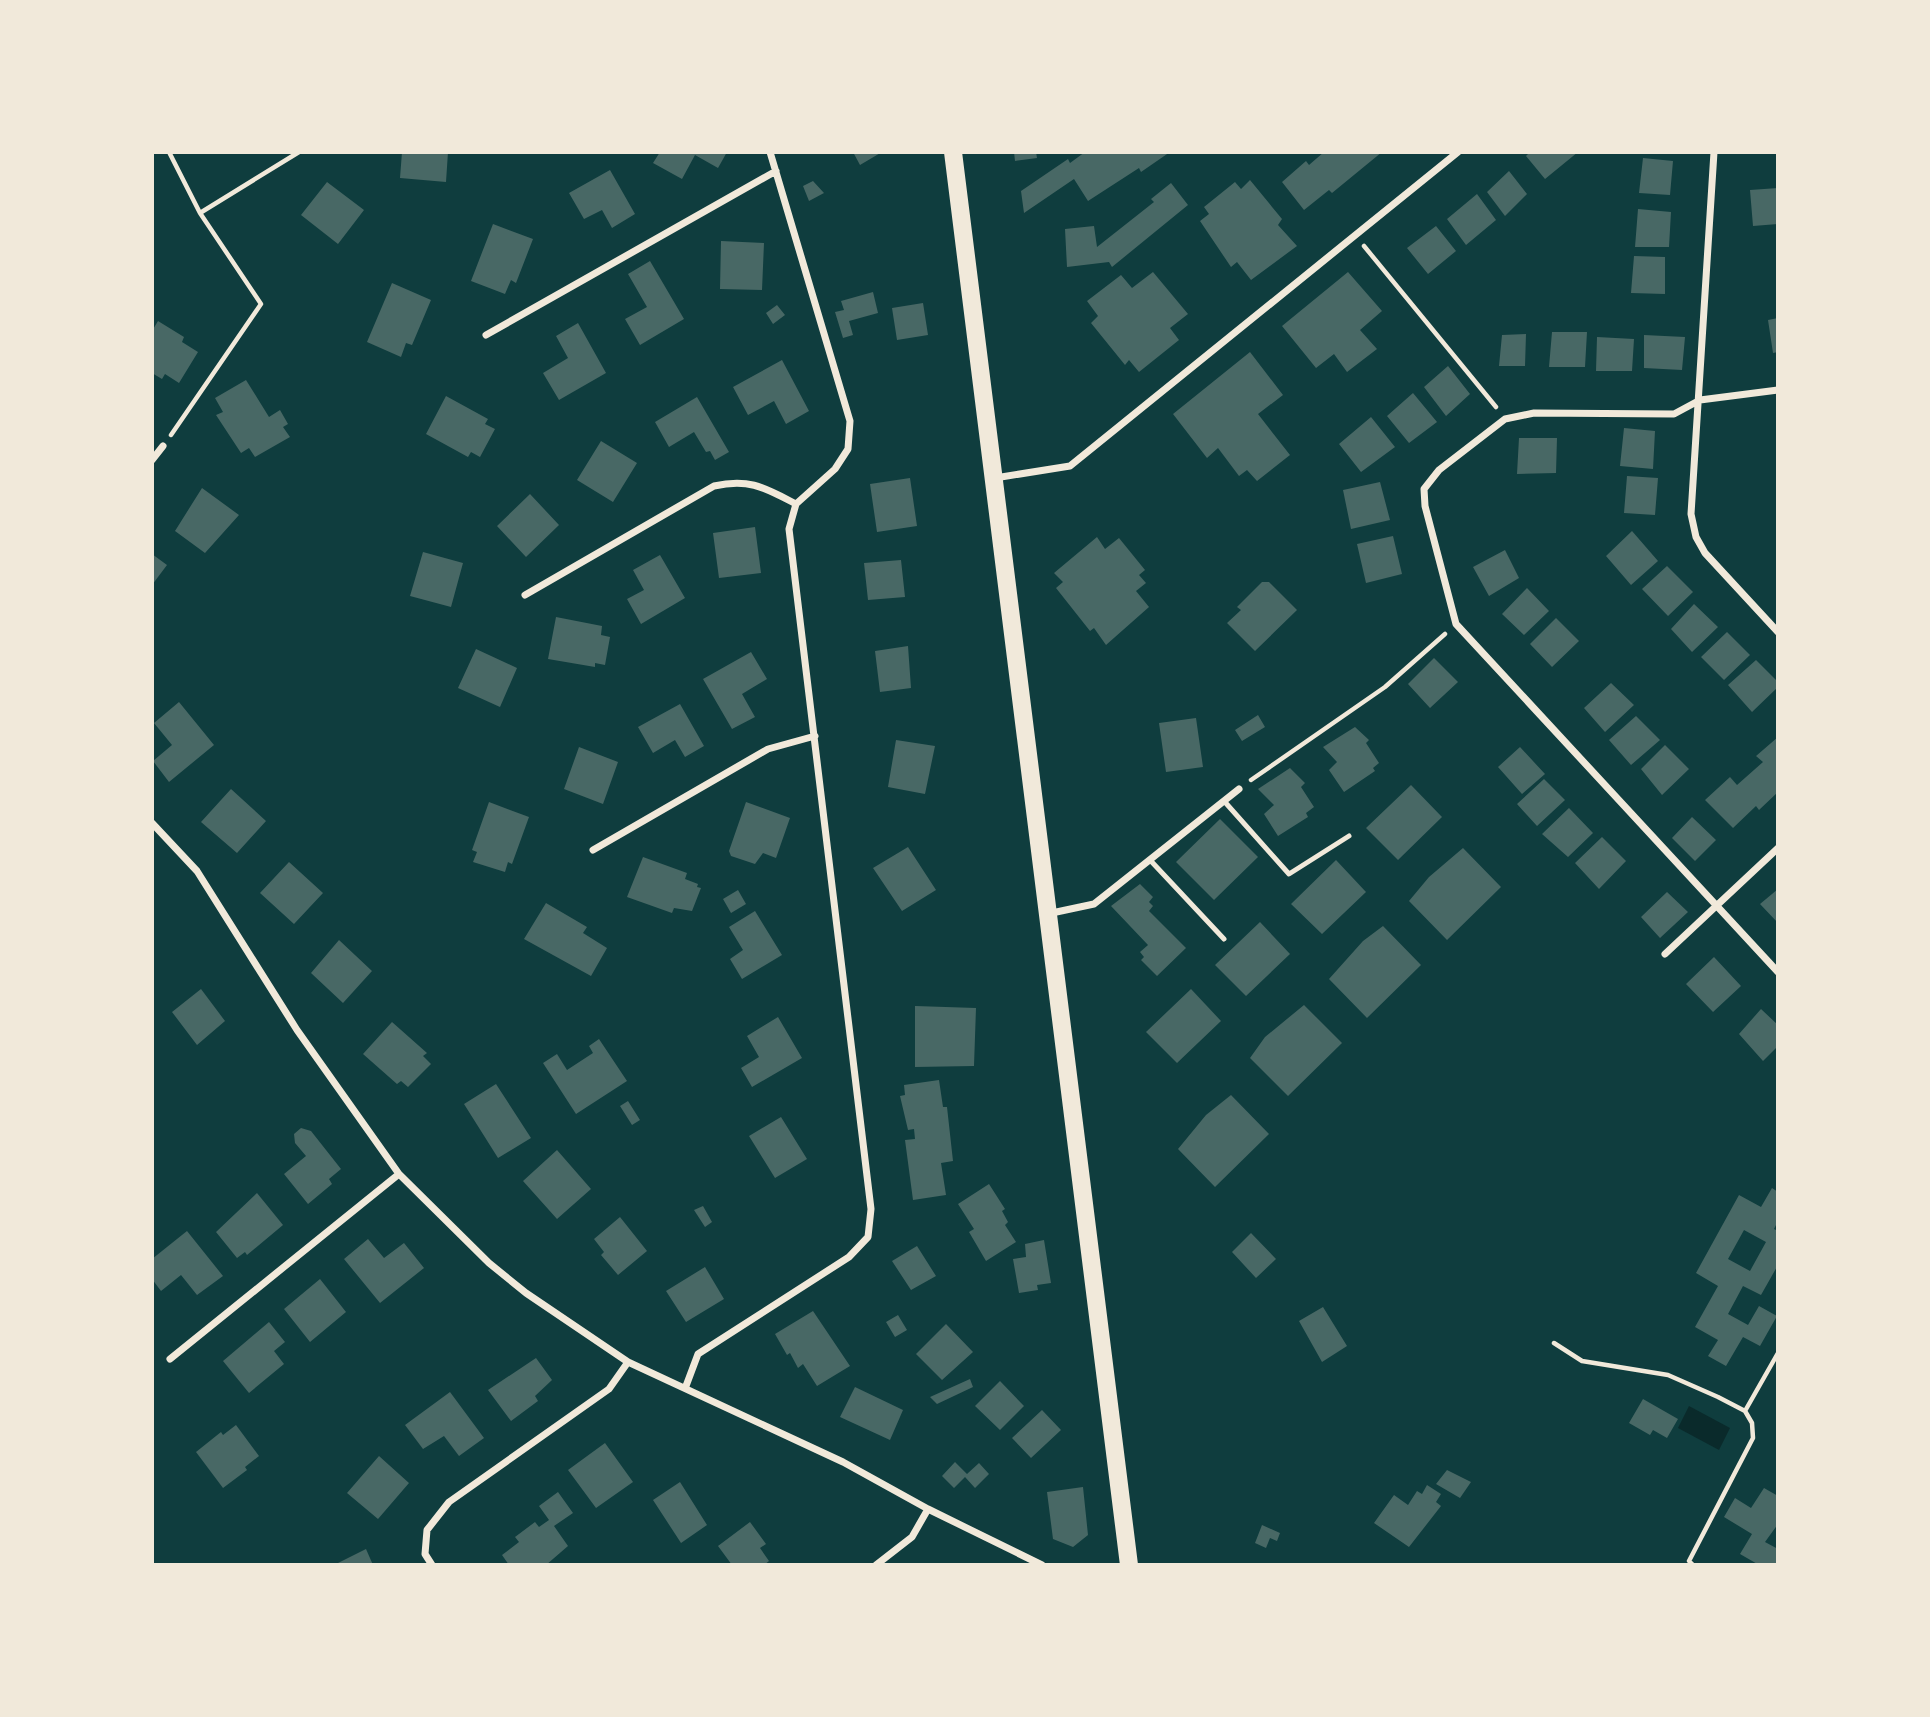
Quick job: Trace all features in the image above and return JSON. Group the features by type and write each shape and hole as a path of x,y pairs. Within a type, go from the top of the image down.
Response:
{"main road":[{"path":"953,152 1129,1565"}],"street":[{"path":"685,1386 698,1354 849,1257 868,1237 871,1209 789,529 796,504 835,469 848,449 849,421 770,152"},
{"path":"994,478 1070,466 1354,233 1458,152"},
{"path":"1714,152 1691,514 1696,537 1705,553 1778,632"},
{"path":"486,335 776,171"},
{"path":"1778,390 1700,400 1674,414 1534,413 1505,419 1439,470 1424,489 1425,506 1456,625 1778,972"},
{"path":"152,460 163,446"},
{"path":"525,596 714,486 740,481 764,488 796,504"},
{"path":"593,850 768,748 815,736"},
{"path":"1046,914 1094,904 1239,789"},
{"path":"152,823 197,872 297,1030 399,1174 489,1263 527,1293 628,1362 685,1386 843,1462 928,1509 1042,1565"},
{"path":"1665,954 1714,905 1778,848"},
{"path":"170,1359 399,1174"},
{"path":"432,1565 425,1555 427,1530 449,1503 609,1389 628,1362"},
{"path":"876,1565 912,1537 928,1509"}],"lane":[{"path":"1224,800 1289,874 1349,836"},
{"path":"1150,860 1224,939"}],"path":[{"path":"163,446 261,304 200,213 169,152"},
{"path":"200,213 299,152"},
{"path":"1354,233 1505,419"},
{"path":"1239,789 1385,687 1456,625"},
{"path":"1553,1343 1583,1362 1668,1375 1745,1411 1752,1423 1753,1438 1689,1561 1693,1565"},
{"path":"1745,1411 1778,1353"}],"water":[{"path":"1689,1406 1730,1428 1719,1450 1678,1428"}],"building":[{"path":"402,152 448,152 446,182 400,178"},
{"path":"660,152 727,152 718,168 695,155 682,179 653,163"},
{"path":"853,152 882,152 860,165"},
{"path":"1014,152 1036,152 1037,158 1015,161"},
{"path":"1085,152 1170,152 1141,172 1139,168 1088,201 1074,179 1024,213 1021,191 1068,159 1070,163"},
{"path":"1324,152 1382,152 1332,193 1329,190 1304,210 1282,182 1306,161 1309,165"},
{"path":"1530,152 1578,152 1545,179 1526,156"},
{"path":"1643,158 1673,161 1670,195 1639,193"},
{"path":"610,170 635,214 612,228 602,210 584,219 569,193"},
{"path":"1509,171 1527,194 1505,216 1487,192"},
{"path":"1250,180 1282,219 1278,225 1297,246 1251,280 1237,262 1231,267 1200,221 1209,214 1204,207 1235,182 1241,189"},
{"path":"813,181 824,193 809,201 803,186"},
{"path":"327,182 364,210 338,244 301,215"},
{"path":"1171,183 1188,205 1112,267 1109,262 1067,267 1065,229 1094,226 1097,247 1154,202 1151,199"},
{"path":"1778,188 1778,224 1753,226 1750,190"},
{"path":"1477,194 1496,220 1466,245 1447,219"},
{"path":"1638,209 1671,212 1669,247 1635,247"},
{"path":"493,224 533,239 516,283 511,280 505,294 471,281"},
{"path":"1436,226 1456,251 1428,274 1407,248"},
{"path":"721,241 764,243 762,290 720,289"},
{"path":"1634,256 1665,257 1665,294 1631,293"},
{"path":"650,261 684,319 640,345 625,319 647,307 628,274"},
{"path":"1153,272 1188,314 1170,328 1179,340 1139,372 1129,360 1125,365 1091,323 1098,316 1087,301 1121,275 1132,288"},
{"path":"1348,272 1382,311 1360,330 1377,349 1347,372 1334,354 1316,368 1282,326"},
{"path":"392,283 431,300 412,345 406,343 401,357 367,342"},
{"path":"873,292 878,313 849,321 853,335 843,338 835,312 844,310 841,301"},
{"path":"923,303 928,335 897,340 892,308"},
{"path":"777,305 785,315 773,324 766,313"},
{"path":"1778,318 1778,352 1773,353 1768,320"},
{"path":"158,321 184,337 182,342 198,352 179,383 165,374 162,379 152,373 152,331"},
{"path":"578,323 606,373 559,400 543,373 568,358 556,336"},
{"path":"1552,332 1587,332 1585,367 1549,367"},
{"path":"1526,334 1525,366 1499,366 1502,335"},
{"path":"1644,335 1685,337 1682,370 1644,368"},
{"path":"1597,337 1634,339 1632,371 1596,371"},
{"path":"1250,352 1283,395 1258,414 1290,455 1257,481 1247,470 1239,476 1218,448 1207,458 1173,414"},
{"path":"782,360 809,411 786,424 774,401 748,415 733,387"},
{"path":"1448,366 1470,394 1446,416 1424,387"},
{"path":"246,380 269,417 280,410 288,424 283,427 290,437 255,457 249,448 241,453 216,415 223,412 215,398"},
{"path":"1413,393 1437,422 1409,443 1387,416"},
{"path":"446,396 488,419 485,424 495,429 480,457 471,452 468,457 426,434"},
{"path":"697,397 729,452 715,460 710,451 706,452 694,432 669,447 655,422"},
{"path":"1371,417 1395,447 1361,472 1339,444"},
{"path":"1624,428 1655,431 1653,469 1620,466"},
{"path":"1519,438 1557,438 1556,473 1517,474"},
{"path":"601,441 637,463 613,502 577,480"},
{"path":"1627,476 1658,478 1655,515 1624,513"},
{"path":"910,478 917,526 877,532 870,484"},
{"path":"1380,482 1390,520 1351,529 1343,490"},
{"path":"202,488 239,515 205,553 175,531"},
{"path":"530,494 559,525 526,557 497,526"},
{"path":"755,527 761,573 719,578 713,533"},
{"path":"1632,531 1658,561 1631,585 1606,556"},
{"path":"1393,536 1402,574 1366,583 1357,544"},
{"path":"1097,537 1105,549 1119,538 1145,570 1139,575 1146,583 1136,591 1149,607 1106,645 1094,628 1090,631 1056,588 1063,582 1054,573"},
{"path":"1505,550 1519,578 1489,596 1473,567"},
{"path":"423,552 463,563 451,607 410,596"},
{"path":"152,554 167,565 152,585"},
{"path":"660,555 685,598 641,624 627,599 644,590 633,570"},
{"path":"901,560 905,597 868,600 864,563"},
{"path":"1667,566 1693,592 1668,616 1642,589"},
{"path":"1262,582 1269,582 1297,610 1255,651 1227,623 1241,610 1237,607"},
{"path":"1527,588 1549,611 1524,635 1502,614"},
{"path":"1694,604 1718,627 1692,652 1671,629"},
{"path":"556,617 602,626 601,635 610,637 605,665 595,663 595,667 548,659"},
{"path":"1556,618 1579,641 1552,667 1530,644"},
{"path":"1727,632 1750,655 1724,680 1701,657"},
{"path":"908,646 911,688 880,692 875,651"},
{"path":"476,649 517,668 500,707 458,688"},
{"path":"751,652 767,679 742,694 755,717 732,729 703,679"},
{"path":"1434,658 1458,682 1430,708 1408,684"},
{"path":"1756,660 1778,682 1778,687 1752,712 1728,685"},
{"path":"1611,683 1634,705 1605,732 1584,708"},
{"path":"179,702 214,745 169,782 153,761 172,745 154,723"},
{"path":"680,704 704,746 685,757 675,740 653,753 638,727"},
{"path":"1258,715 1265,727 1242,741 1235,730"},
{"path":"1636,716 1660,740 1631,765 1609,740"},
{"path":"1196,718 1203,767 1166,772 1159,723"},
{"path":"1355,727 1369,740 1366,743 1379,763 1373,768 1375,771 1344,792 1329,770 1337,762 1323,747"},
{"path":"1778,737 1778,792 1759,810 1756,806 1733,828 1705,800 1730,777 1737,785 1763,762 1756,756"},
{"path":"896,740 935,746 925,794 888,787"},
{"path":"1665,745 1689,769 1662,795 1641,769"},
{"path":"579,747 618,762 603,804 564,789"},
{"path":"1520,747 1545,774 1522,794 1498,767"},
{"path":"1290,768 1305,783 1301,787 1314,807 1306,813 1308,817 1278,836 1264,814 1274,805 1258,789"},
{"path":"1544,779 1565,800 1537,826 1517,804"},
{"path":"1411,785 1442,817 1398,860 1366,828"},
{"path":"231,789 266,821 237,853 201,822"},
{"path":"489,802 529,817 512,864 508,862 505,872 473,862 477,852 472,850"},
{"path":"746,802 790,818 776,858 763,853 755,864 731,856 729,851"},
{"path":"1569,808 1593,833 1568,857 1542,834"},
{"path":"1692,817 1716,840 1695,861 1672,838"},
{"path":"1220,819 1258,857 1214,900 1176,862"},
{"path":"1602,837 1626,861 1599,889 1575,863"},
{"path":"908,847 936,890 902,911 873,868"},
{"path":"1463,848 1501,887 1447,940 1409,901 1429,877"},
{"path":"643,857 687,873 685,879 698,884 697,887 701,888 692,911 674,908 672,913 627,897"},
{"path":"1336,860 1366,892 1322,934 1291,904"},
{"path":"289,862 323,893 294,924 260,893"},
{"path":"1140,884 1153,897 1149,902 1153,906 1149,911 1186,948 1157,976 1141,960 1144,957 1140,952 1148,945 1111,906"},
{"path":"1778,889 1778,923 1760,904"},
{"path":"738,890 746,904 731,913 723,899"},
{"path":"1667,892 1688,912 1660,938 1641,917"},
{"path":"546,903 587,927 583,933 607,948 591,976 524,939"},
{"path":"755,911 782,955 742,979 730,959 743,950 729,927"},
{"path":"1260,922 1290,954 1246,996 1215,965"},
{"path":"1383,926 1421,965 1367,1018 1329,979 1363,941"},
{"path":"339,940 372,971 343,1003 311,973"},
{"path":"1714,957 1741,986 1713,1012 1686,984"},
{"path":"201,989 225,1021 197,1045 172,1012"},
{"path":"1191,989 1221,1021 1177,1063 1146,1032"},
{"path":"1304,1005 1342,1043 1288,1096 1250,1058 1265,1037"},
{"path":"915,1006 976,1008 974,1066 915,1067"},
{"path":"1761,1009 1778,1025 1778,1046 1763,1061 1739,1034"},
{"path":"778,1017 802,1058 752,1087 741,1068 759,1057 747,1036"},
{"path":"392,1022 427,1053 423,1056 431,1064 408,1087 401,1081 397,1084 363,1054"},
{"path":"599,1039 627,1081 576,1114 543,1063 557,1054 567,1070 593,1053 589,1046"},
{"path":"939,1080 943,1107 947,1107 953,1161 941,1163 946,1195 913,1200 905,1140 915,1139 914,1129 908,1130 900,1096 905,1095 904,1085"},
{"path":"496,1084 531,1138 498,1158 464,1104"},
{"path":"1231,1095 1269,1134 1215,1187 1178,1149 1206,1115"},
{"path":"628,1101 640,1120 632,1125 620,1106"},
{"path":"781,1117 807,1159 775,1178 749,1136"},
{"path":"301,1128 311,1131 341,1169 329,1179 332,1184 308,1204 284,1174 306,1156 295,1143 294,1134"},
{"path":"557,1150 591,1189 557,1219 523,1181"},
{"path":"989,1184 1005,1209 1002,1211 1008,1222 1005,1225 1016,1242 986,1261 969,1232 974,1229 958,1204"},
{"path":"1772,1188 1778,1192 1778,1221 1774,1229 1778,1231 1778,1265 1761,1295 1743,1286 1728,1314 1748,1325 1759,1306 1777,1316 1760,1346 1743,1337 1726,1366 1708,1356 1718,1340 1695,1327 1718,1286 1696,1273 1739,1195 1761,1207","holes":["1744,1230 1766,1242 1750,1271 1728,1259"]},
{"path":"257,1193 283,1225 247,1255 245,1252 237,1258 216,1232"},
{"path":"703,1206 712,1222 705,1227 694,1210"},
{"path":"620,1217 647,1251 618,1275 601,1255 604,1252 594,1239"},
{"path":"187,1231 223,1276 197,1295 181,1275 161,1291 152,1279 152,1259"},
{"path":"1251,1233 1276,1259 1256,1278 1232,1252"},
{"path":"368,1239 384,1258 404,1243 424,1268 380,1303 344,1259"},
{"path":"1044,1240 1051,1283 1037,1285 1038,1290 1019,1293 1013,1259 1026,1257 1025,1244"},
{"path":"917,1246 936,1276 911,1290 892,1261"},
{"path":"705,1267 724,1299 686,1322 666,1291"},
{"path":"320,1279 346,1312 310,1342 284,1309"},
{"path":"1323,1307 1347,1346 1322,1362 1299,1321"},
{"path":"813,1311 850,1366 817,1386 803,1364 798,1368 790,1353 787,1355 775,1334"},
{"path":"898,1315 907,1330 895,1337 886,1322"},
{"path":"269,1322 285,1342 274,1351 284,1364 249,1393 223,1361"},
{"path":"946,1324 973,1352 942,1380 916,1354"},
{"path":"536,1358 552,1380 535,1396 538,1401 511,1421 488,1390"},
{"path":"970,1379 973,1387 937,1404 930,1397"},
{"path":"1000,1381 1024,1406 1000,1430 975,1406"},
{"path":"855,1387 903,1410 890,1440 840,1417"},
{"path":"450,1392 484,1438 459,1456 444,1436 423,1449 405,1425"},
{"path":"1643,1399 1678,1419 1667,1438 1653,1430 1650,1435 1629,1423"},
{"path":"1042,1410 1061,1430 1031,1458 1012,1438"},
{"path":"236,1425 259,1456 245,1467 247,1470 223,1488 196,1452 221,1432 223,1435"},
{"path":"605,1443 633,1482 596,1508 568,1470"},
{"path":"379,1456 409,1483 378,1519 347,1493"},
{"path":"955,1462 967,1474 979,1463 989,1474 975,1488 965,1477 954,1488 942,1476"},
{"path":"1447,1470 1471,1482 1460,1498 1436,1484"},
{"path":"680,1482 707,1525 681,1543 653,1500"},
{"path":"1427,1485 1441,1494 1436,1502 1441,1506 1409,1547 1374,1523 1394,1495 1408,1505 1417,1491 1422,1494"},
{"path":"1083,1487 1088,1535 1073,1547 1053,1539 1047,1492"},
{"path":"1764,1488 1778,1496 1778,1524 1765,1542 1778,1549 1778,1565 1759,1565 1740,1554 1752,1534 1724,1517 1735,1498 1751,1508"},
{"path":"558,1492 573,1513 554,1526 568,1546 546,1565 509,1565 502,1555 519,1542 515,1537 535,1522 539,1527 549,1520 539,1506"},
{"path":"750,1522 766,1544 760,1548 769,1561 764,1565 732,1565 718,1546"},
{"path":"1262,1525 1280,1533 1277,1541 1270,1538 1266,1548 1255,1543"},
{"path":"366,1549 373,1565 334,1565"}]}
